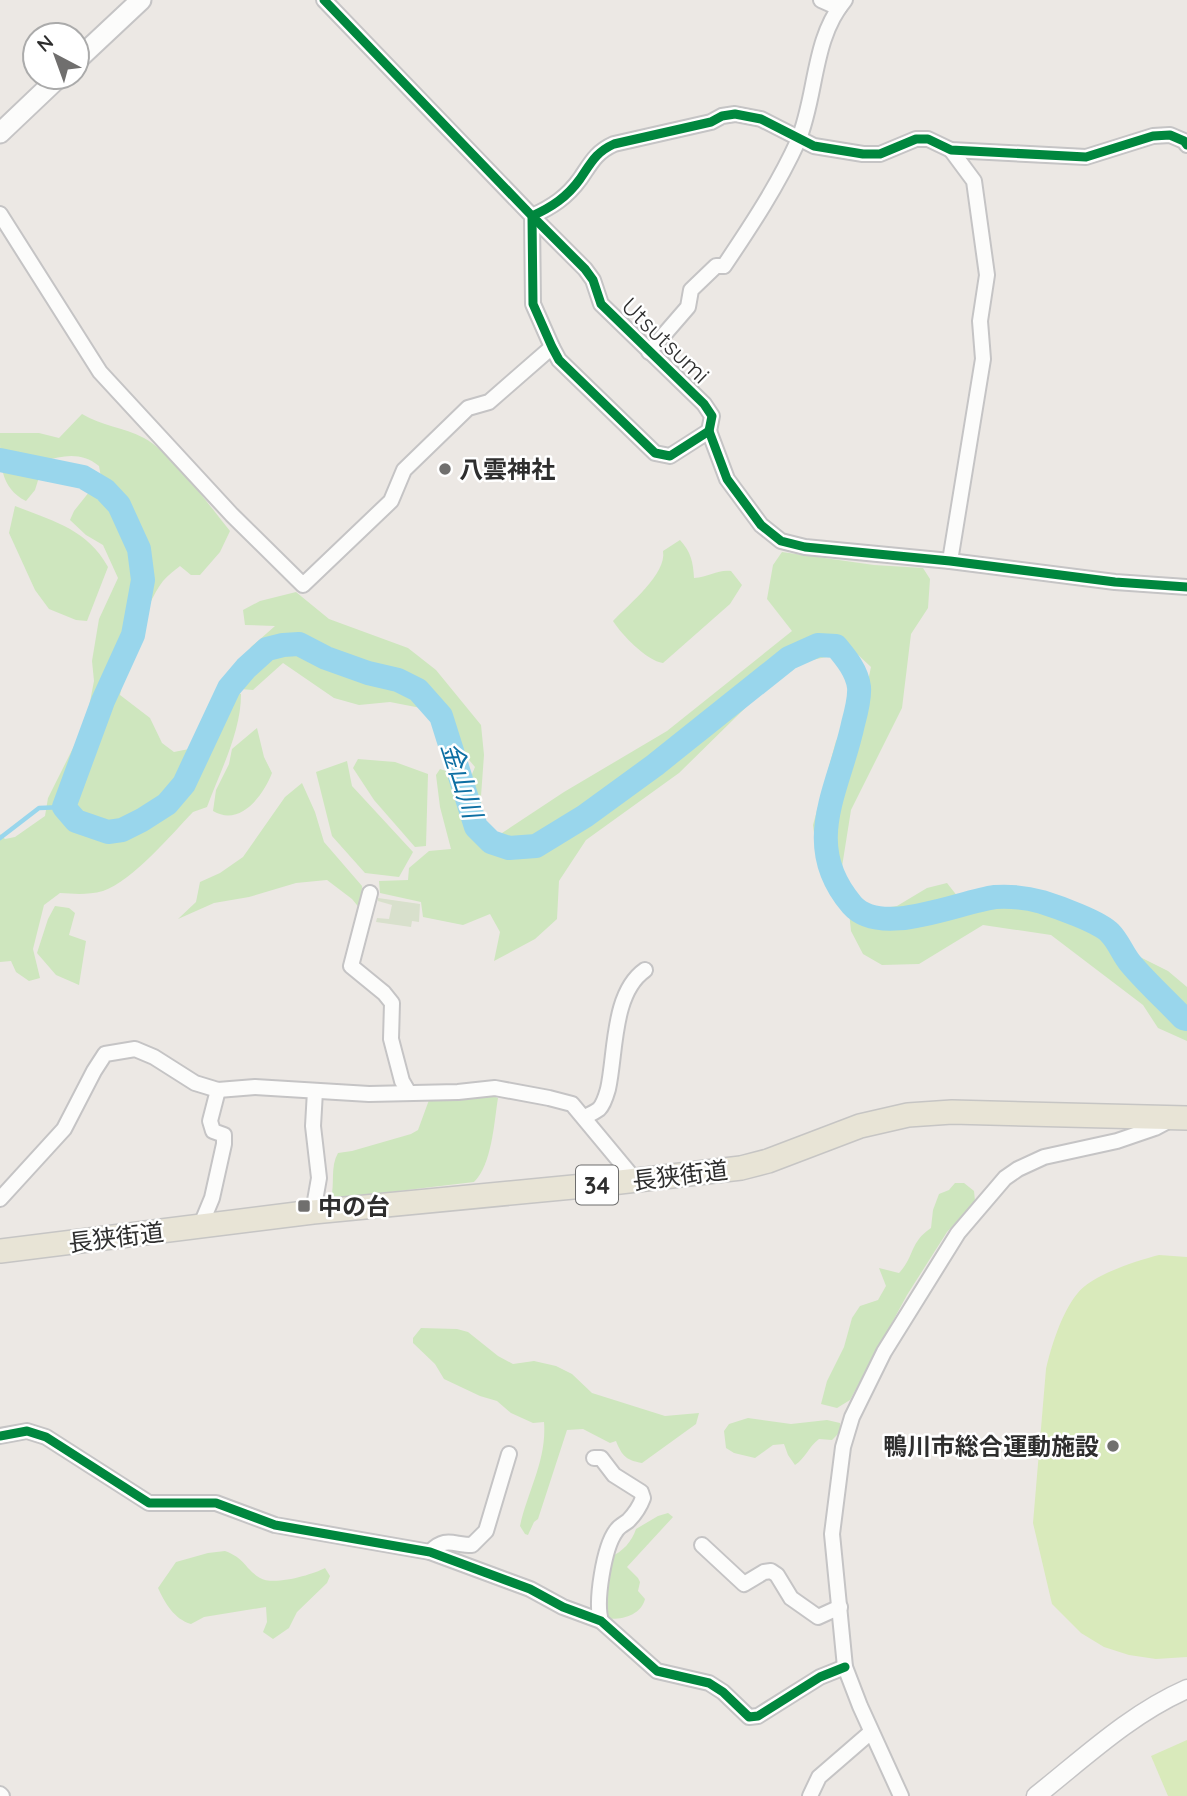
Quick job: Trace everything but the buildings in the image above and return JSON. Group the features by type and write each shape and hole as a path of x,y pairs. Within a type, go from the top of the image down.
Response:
{"main road":[{"path":"91,47 141,0"},
{"path":"0,133 44,91"},
{"name":"長狭街道","path":"0,1251 313,1212 636,1181 754,1165 860,1126 908,1115 952,1112 1181,1118"}],"street":[{"name":"Utsutsumi","path":"324,0 586,269 593,280 601,304 704,404 712,416 709,431 727,479 761,525 781,541 805,547 950,561 1115,582 1187,587"},
{"path":"649,352 688,307 691,290 716,266 724,266 755,221 799,139 827,27 842,4 821,0"},
{"path":"709,431 670,456 655,453 559,360 533,304 532,216 551,208 566,195 601,150 614,144 735,114 761,119 814,146 863,153 880,153 916,139 928,139 951,150 1086,157 1153,136 1170,135 1187,145"},
{"path":"950,561 983,359 980,321 987,275 974,181 951,150"},
{"path":"0,214 100,372 232,515 303,585 390,501 404,470 468,408 489,402 552,347"},
{"path":"370,893 351,966 392,1003 391,1039 402,1081 409,1093"},
{"path":"584,1117 599,1109 605,1100 618,1020 632,983 645,970"},
{"path":"0,1199 64,1129 105,1054 135,1049 154,1057 195,1083 218,1090 255,1087 369,1094 495,1088 572,1104 636,1181"},
{"path":"200,1227 212,1198 224,1143 224,1135 213,1131 210,1121 218,1090"},
{"path":"313,1212 319,1178 313,1126 315,1091"},
{"path":"901,1796 845,1667 832,1534 843,1447 852,1417 884,1352 958,1233 993,1189 1018,1169 1044,1157 1127,1138 1181,1118"},
{"path":"0,1436 27,1431 46,1437 149,1503 216,1503 275,1525 430,1552 530,1589 563,1607 601,1621 657,1671 709,1683 723,1692 749,1717 758,1716 820,1677 845,1667"},
{"path":"430,1552 439,1543 472,1545 486,1531 509,1454"},
{"path":"594,1458 601,1458 614,1475 641,1492 643,1497 629,1520 617,1528 604,1557 603,1580 597,1608 601,1621"},
{"path":"702,1545 744,1584 764,1572 771,1571 777,1575 791,1598 818,1617 840,1608"},
{"path":"1036,1796 1114,1733 1187,1689"},
{"path":"810,1796 819,1777 871,1732"}],"green space":[{"path":"82,414 136,434 155,445 190,480 230,531 220,552 200,575 191,575 180,566 163,581 149,605 137,636 120,695 150,718 162,743 174,752 189,749 211,710 235,693 241,694 240,709 229,752 207,807 193,812 151,856 114,886 92,893 60,893 44,905 33,949 40,978 29,981 16,972 11,961 0,962 0,834 5,839 15,837 45,816 48,798 86,722 94,681 92,661 99,619 118,578 103,545 86,535 70,520 101,477 99,466 86,458 73,456 44,461 35,490 26,501 17,496 6,482 1,464 0,433 39,433 59,438"},
{"path":"15,506 68,528 100,554 108,567 87,621 76,620 49,609 35,590 9,533"},
{"path":"680,540 691,558 694,578 731,571 742,585 730,604 663,663 643,653 613,621 653,579 663,560 663,551"},
{"path":"782,552 874,565 923,568 930,579 928,608 911,634 902,708 851,810 841,873 817,857 813,825 836,741 863,704 871,667 854,651 789,665 679,773 586,840 559,881 557,919 535,939 494,961 500,932 490,914 463,925 423,917 421,902 380,893 379,881 408,880 409,868 429,851 451,849 440,807 436,775 440,769 470,779 475,767 426,709 390,702 359,705 334,698 283,663 253,690 240,689 235,674 251,647 275,626 245,625 243,610 260,601 296,592 329,619 408,648 436,670 481,725 484,755 482,824 499,835 564,792 667,731 792,631 767,599 773,565"},
{"path":"257,728 264,757 272,773 268,782 249,807 241,812 223,815 213,811 216,790 229,764 232,749"},
{"path":"358,759 395,762 428,774 426,846 415,847 374,800 353,768"},
{"path":"347,761 352,786 413,852 399,877 365,873 332,836 316,772"},
{"path":"302,783 324,842 362,886 361,910 352,899 327,880 296,883 249,897 214,903 178,919 196,902 200,882 220,873 243,857 285,797"},
{"path":"947,883 958,897 1023,891 1055,897 1097,912 1121,934 1115,952 1116,963 1130,952 1168,971 1187,987 1187,1041 1158,1028 1143,1005 1051,935 983,925 919,964 882,965 863,954 851,931 849,912 865,906 877,909 897,906 927,888"},
{"path":"378,898 420,904 419,922 412,921 411,927 376,922 377,918 389,919 392,905 378,901"},
{"path":"55,906 69,908 75,913 69,935 86,941 79,985 56,975 37,953"},
{"path":"462,1096 498,1098 485,1165 474,1182 331,1199 334,1164 338,1153 411,1134 418,1130 429,1100"},
{"path":"955,1183 964,1183 974,1191 975,1201 947,1232 907,1295 850,1400 837,1408 821,1404 827,1381 844,1347 852,1318 860,1306 878,1300 886,1286 879,1268 899,1273 915,1244 931,1228 933,1210 939,1194 949,1190"},
{"name":"鴨川市総合運動施設","path":"1159,1255 1187,1257 1187,1657 1156,1659 1129,1655 1104,1647 1081,1633 1052,1604 1033,1523 1046,1369 1062,1320 1077,1294 1092,1281 1127,1265"},
{"path":"421,1328 468,1332 498,1356 513,1364 534,1361 556,1366 572,1374 592,1393 665,1416 699,1413 696,1424 642,1463 625,1456 616,1441 610,1443 583,1429 567,1430 538,1519 528,1535 525,1534 520,1526 543,1449 544,1422 533,1423 511,1413 497,1401 444,1379 435,1364 413,1343 413,1338"},
{"path":"748,1418 791,1424 827,1420 840,1423 840,1432 832,1440 819,1439 795,1465 784,1444 773,1445 755,1458 734,1453 726,1448 724,1431 729,1424"},
{"path":"668,1513 673,1517 627,1567 640,1582 638,1591 645,1599 643,1605 629,1616 604,1618 610,1557 626,1546 636,1529"},
{"path":"225,1551 266,1580 293,1579 325,1568 330,1576 327,1583 297,1612 289,1628 273,1639 263,1632 267,1622 266,1607 204,1617 191,1624 185,1622 167,1605 158,1588 176,1562"},
{"path":"1187,1740 1187,1796 1168,1796 1151,1756"}],"waterway":[{"name":"金山川","path":"0,460 83,477 105,490 119,505 139,549 143,580 133,635 103,701 64,807 76,821 108,832 122,830 167,804 184,784 229,688 267,649 299,644 326,658 398,680 418,690 441,716 476,827 491,842 509,848 536,846 585,816 655,765 789,658 818,645 836,646 853,670 859,691 828,816 826,838 828,860 837,882 852,905 865,914 881,918 900,918 995,897 1025,898 1049,904 1105,929 1137,971 1187,1019"},
{"path":"0,838 39,808 64,807"}],"cycle path":[{"path":"324,0 532,216 533,304 559,360 655,453 670,456 709,431 727,479 761,525 781,541 805,547 950,561 1115,582 1187,587"},
{"path":"709,431 712,416 704,404 601,304 593,280 585,269 532,216 564,196 594,158 608,147 735,114 761,119 814,146 863,154 880,154 916,139 928,139 951,150 1086,157 1153,136 1170,135 1187,145"},
{"path":"0,1436 27,1431 46,1437 149,1503 216,1503 275,1525 430,1552 530,1589 563,1607 601,1621 657,1671 709,1683 723,1692 749,1717 758,1716 820,1677 845,1667"}],"place":[{"name":"八雲神社","path":"445,469"},
{"name":"中の台","path":"304,1206"},
{"name":"鴨川市総合運動施設","path":"1113,1446"}]}
